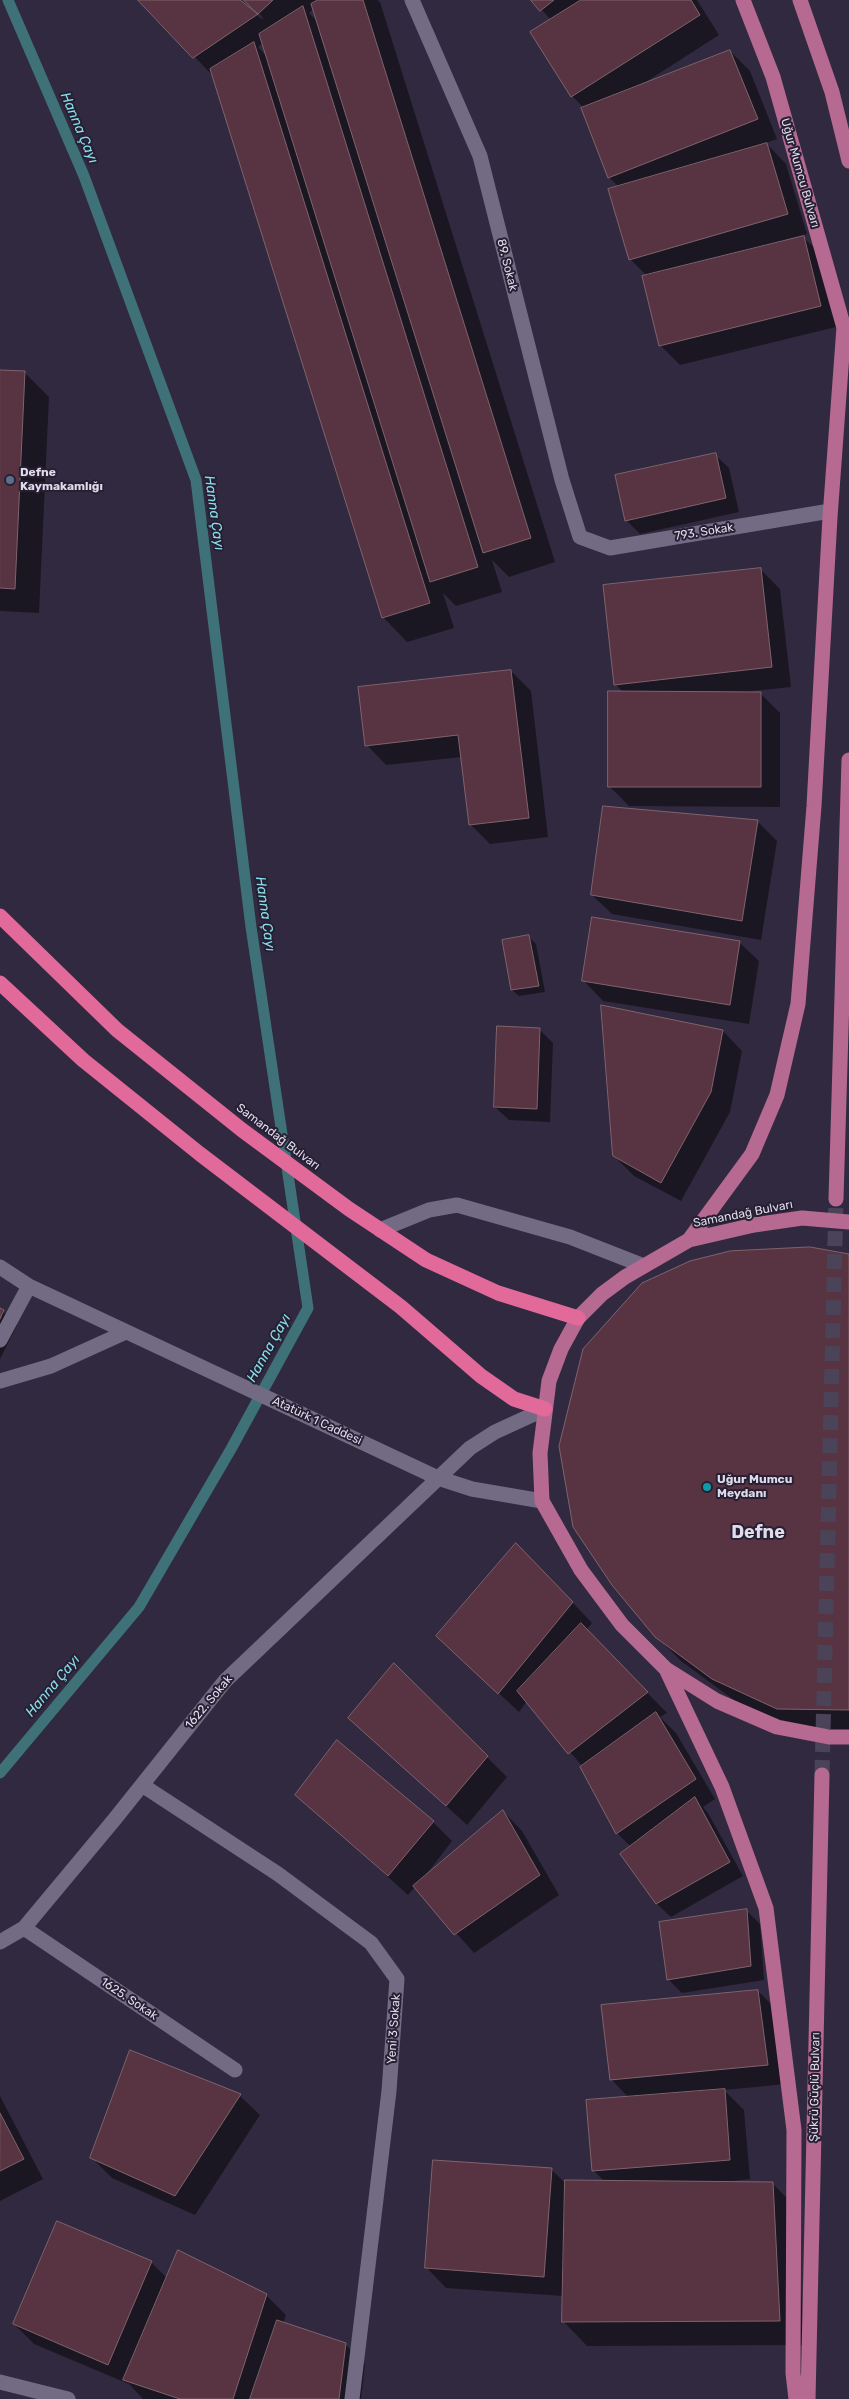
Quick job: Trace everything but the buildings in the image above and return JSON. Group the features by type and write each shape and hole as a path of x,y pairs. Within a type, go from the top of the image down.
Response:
{"highway":[{"name":"Samandağ Bulvarı","path":"0,916 116,1030 242,1130 349,1210 426,1260 498,1292 578,1318"},
{"path":"0,982 83,1060 200,1154 400,1307 481,1376 514,1399 545,1408"}],"main road":[{"name":"Uğur Mumcu Bulvarı","path":"743,0 773,77 849,348"},
{"path":"800,0 832,92 849,161"},
{"path":"689,1240 752,1154 777,1095 798,1004 814,806 830,511 844,327"},
{"path":"836,1199 849,760"},
{"name":"Samandağ Bulvarı","path":"849,1222 802,1218 754,1225 689,1240 644,1266 602,1294 578,1318 561,1349 549,1381 540,1453 542,1501 587,1578 622,1625 666,1670 717,1701 778,1727 829,1737 849,1737"},
{"path":"666,1670 722,1787 766,1908 794,2130 793,2373 796,2399"},
{"name":"Şükrü Güçlü Bulvarı","path":"808,2399 822,1775"}],"street":[{"name":"89. Sokak","path":"412,0 480,156 562,480 580,537"},
{"name":"793. Sokak","path":"580,537 610,548 830,511"},
{"path":"380,1230 429,1210 457,1205 570,1237 644,1266"},
{"name":"Atatürk 1 Caddesi","path":"0,1267 29,1286 438,1478"},
{"path":"0,1340 29,1286"},
{"path":"0,1381 51,1366 126,1332"},
{"path":"542,1501 472,1489 438,1478 470,1448 495,1432 545,1408"},
{"name":"1622. Sokak","path":"0,1942 24,1928 225,1681 438,1478"},
{"name":"Yeni 3 Sokak","path":"142,1785 278,1874 371,1943 397,1979 389,2091 352,2399"},
{"name":"1625. Sokak","path":"24,1928 235,2070"},
{"path":"0,2382 68,2399"}],"waterway":[{"name":"Hanna Çayı","path":"0,1773 139,1607 231,1449 308,1308 251,927 196,480 84,176 8,0"}],"tunnel":[{"path":"822,1775 836,1199"}],"place":[{"name":"Defne Kaymakamlığı","path":"10,480"},
{"name":"Uğur Mumcu Meydanı","path":"707,1487"}],"district":[{"name":"Defne","path":"758,1533"}]}
